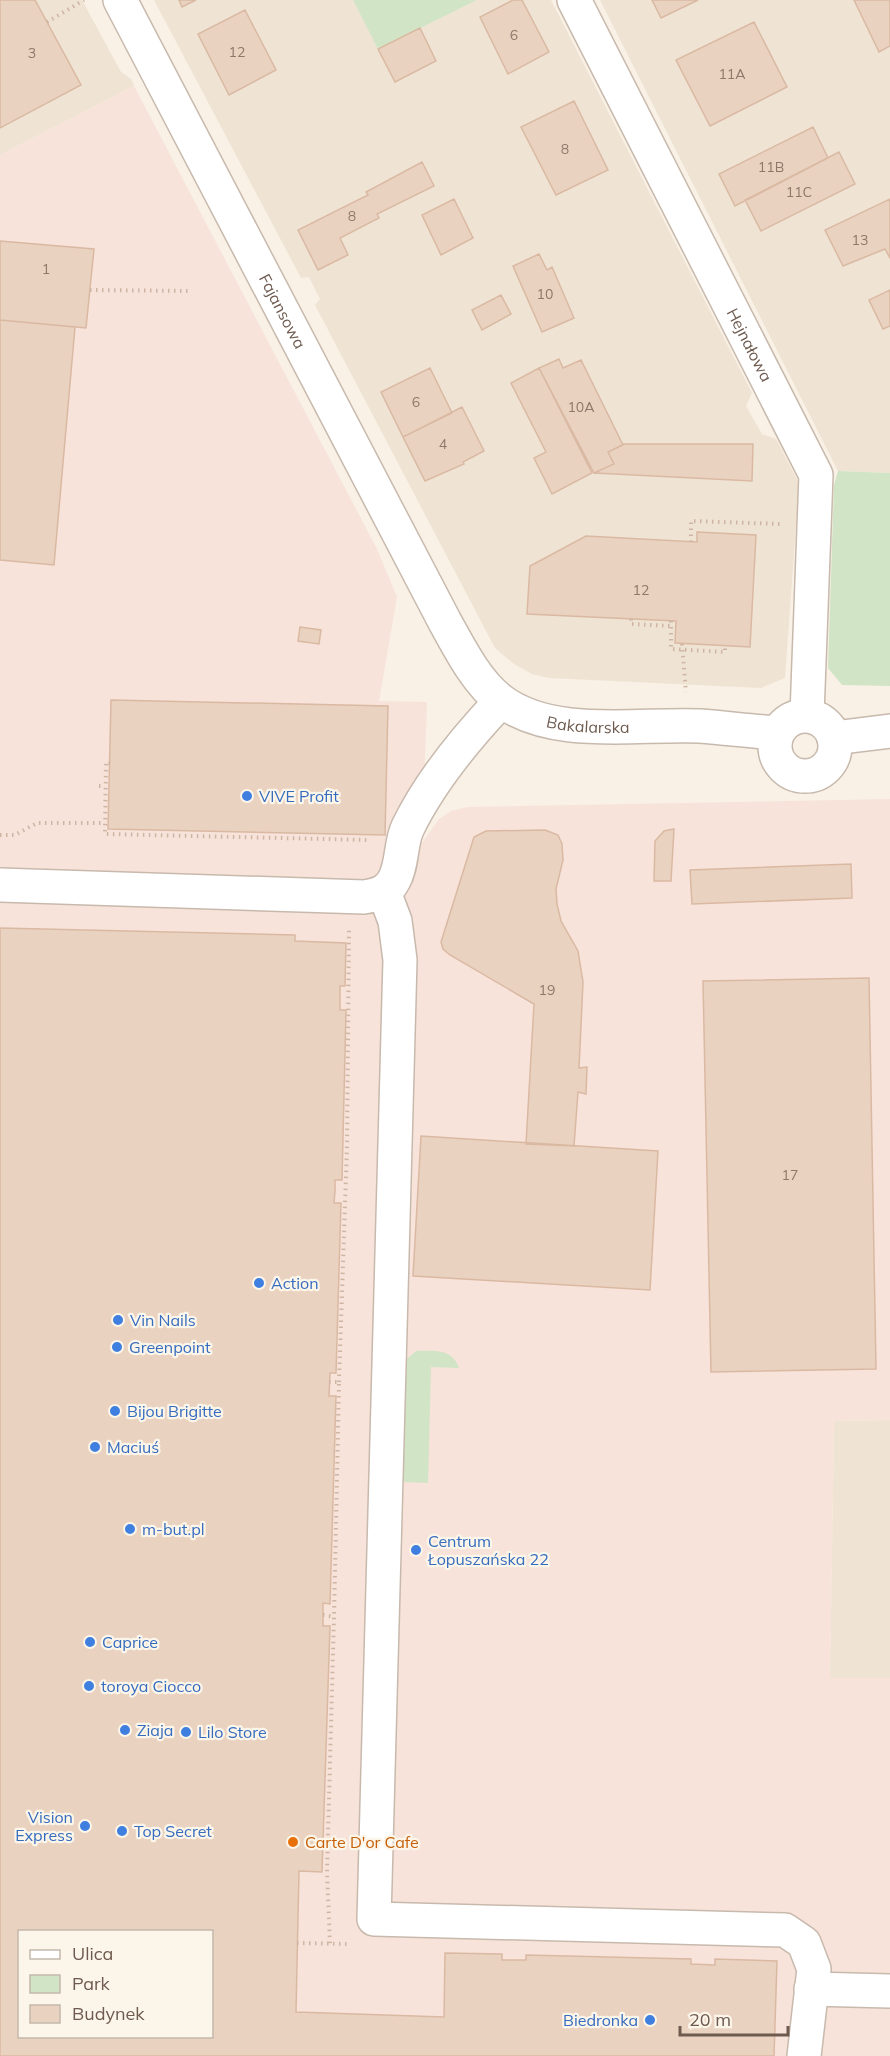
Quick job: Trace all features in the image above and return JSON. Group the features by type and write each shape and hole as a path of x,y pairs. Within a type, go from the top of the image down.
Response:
{"street":[{"name":"Fajansowa","path":"120,0 445,622"},
{"name":"Hejnałowa","path":"574,0 816,475 807,716"},
{"name":"Bakalarska","path":"445,622 463,654 490,691 501,701 526,716 553,724 700,726 777,733"},
{"path":"0,885 364,897 384,892 396,877 407,829 421,803 458,749 501,701"},
{"path":"807,716 819,719 828,726 834,738 835,750 831,762 824,770 814,775 802,776 791,773 777,757 774,745 777,733 795,717 807,716"},
{"path":"834,738 890,731"},
{"path":"384,892 395,921 400,960 374,1919 785,1930 804,1943 814,1968 804,2056"},
{"path":"811,1989 890,1991"}],"path":[{"path":"47,22 84,0"},
{"path":"90,290 189,291"},
{"path":"691,542 691,521 784,524"},
{"path":"631,619 631,624 671,623 671,650 726,652 726,645"},
{"path":"682,644 687,702"},
{"path":"110,763 106,762 105,834 375,841"},
{"path":"99,786 105,786"},
{"path":"0,835 15,835 37,823 105,823"},
{"path":"329,1382 339,1383 327,1872 330,1944"},
{"path":"323,1615 334,1617"}],"shaded area":[{"path":"0,0 82,0 121,72 131,79 134,86 0,155"},
{"path":"154,0 353,0 378,48 477,0 551,0 752,393 746,406 762,434 776,439 799,483 785,678 761,688 549,678 532,674 514,664 495,648 315,305 320,299 309,277 301,278"},
{"path":"600,0 890,0 890,473 838,471"},
{"path":"134,86 377,549 397,597 379,701 427,702 422,843 439,819 451,811 467,807 890,799 890,1420 834,1421 830,1678 890,1678 890,2056 0,2056 0,155"},
{"path":"890,1420 890,1678 830,1679 834,1421"}],"green space":[{"path":"353,0 477,0 378,49"},
{"path":"838,471 890,473 890,686 842,685 828,668 834,485"},
{"path":"416,1351 442,1352 452,1357 459,1368 431,1367 428,1483 403,1482 405,1367 407,1359"}],"building":[{"path":"0,0 35,0 81,85 0,128"},
{"path":"179,0 196,0 182,7"},
{"path":"513,0 522,0 549,52 508,74 480,17"},
{"path":"652,0 698,0 661,18"},
{"path":"854,0 890,0 890,46 879,52"},
{"path":"245,10 276,70 229,95 198,34"},
{"path":"754,22 787,87 710,126 676,60"},
{"path":"420,28 436,61 395,82 378,49"},
{"path":"574,101 608,170 556,195 521,127"},
{"path":"813,127 828,158 735,206 719,174"},
{"path":"839,152 855,184 761,231 745,200"},
{"path":"422,162 434,186 377,214 379,218 340,238 348,255 318,270 298,230 368,195 366,192"},
{"path":"454,199 473,238 441,255 422,215"},
{"path":"890,199 890,258 885,249 843,266 825,230"},
{"path":"0,241 94,249 86,328 0,320"},
{"path":"539,254 547,270 552,267 574,318 542,332 513,266"},
{"path":"890,290 890,326 883,329 869,300"},
{"path":"501,295 511,314 482,330 472,310"},
{"path":"0,320 75,327 54,565 0,560"},
{"path":"559,359 563,368 581,360 623,445 608,452 614,464 594,473 539,368"},
{"path":"430,368 452,413 403,437 381,392"},
{"path":"539,368 592,473 552,494 534,458 546,452 511,383"},
{"path":"462,407 484,451 463,462 464,464 425,481 403,437"},
{"path":"624,444 753,444 752,481 594,473 614,464 608,452"},
{"path":"697,532 756,535 750,647 675,643 676,621 527,614 530,566 586,536 697,542"},
{"path":"300,627 321,630 319,644 298,641"},
{"name":"VIVE Profit","path":"111,700 388,706 385,835 108,829"},
{"path":"674,829 671,881 654,881 655,841 664,831"},
{"path":"545,830 558,835 562,844 563,860 556,889 557,904 561,921 578,951 583,982 579,1068 587,1067 586,1094 578,1092 574,1146 526,1144 534,1004 450,955 443,949 441,942 474,837 486,831"},
{"path":"851,864 852,898 692,904 690,870"},
{"path":"0,928 295,935 295,941 346,943 345,986 340,986 340,1010 346,1010 342,1180 335,1180 334,1203 341,1203 336,1373 330,1373 329,1396 336,1396 330,1604 323,1603 323,1626 330,1626 322,1872 299,1871 296,2012 444,2017 445,1953 502,1954 502,1960 526,1960 526,1955 691,1959 691,1964 715,1965 715,1959 777,1961 774,2056 0,2056"},
{"path":"869,978 876,1369 711,1372 703,981"},
{"path":"421,1136 658,1151 650,1290 413,1276"}],"place":[{"name":"VIVE Profit","path":"247,796"},
{"name":"Action","path":"259,1283"},
{"name":"Vin Nails","path":"118,1320"},
{"name":"Greenpoint","path":"117,1347"},
{"name":"Bijou Brigitte","path":"115,1411"},
{"name":"Maciuś","path":"95,1447"},
{"name":"m-but.pl","path":"130,1529"},
{"name":"Centrum Łopuszańska 22","path":"416,1550"},
{"name":"Caprice","path":"90,1642"},
{"name":"toroya Ciocco","path":"89,1686"},
{"name":"Ziaja","path":"125,1730"},
{"name":"Lilo Store","path":"186,1732"},
{"name":"Vision Express","path":"85,1826"},
{"name":"Top Secret","path":"122,1831"},
{"name":"Carte D'or Cafe","path":"293,1842"},
{"name":"Biedronka","path":"650,2020"}]}
